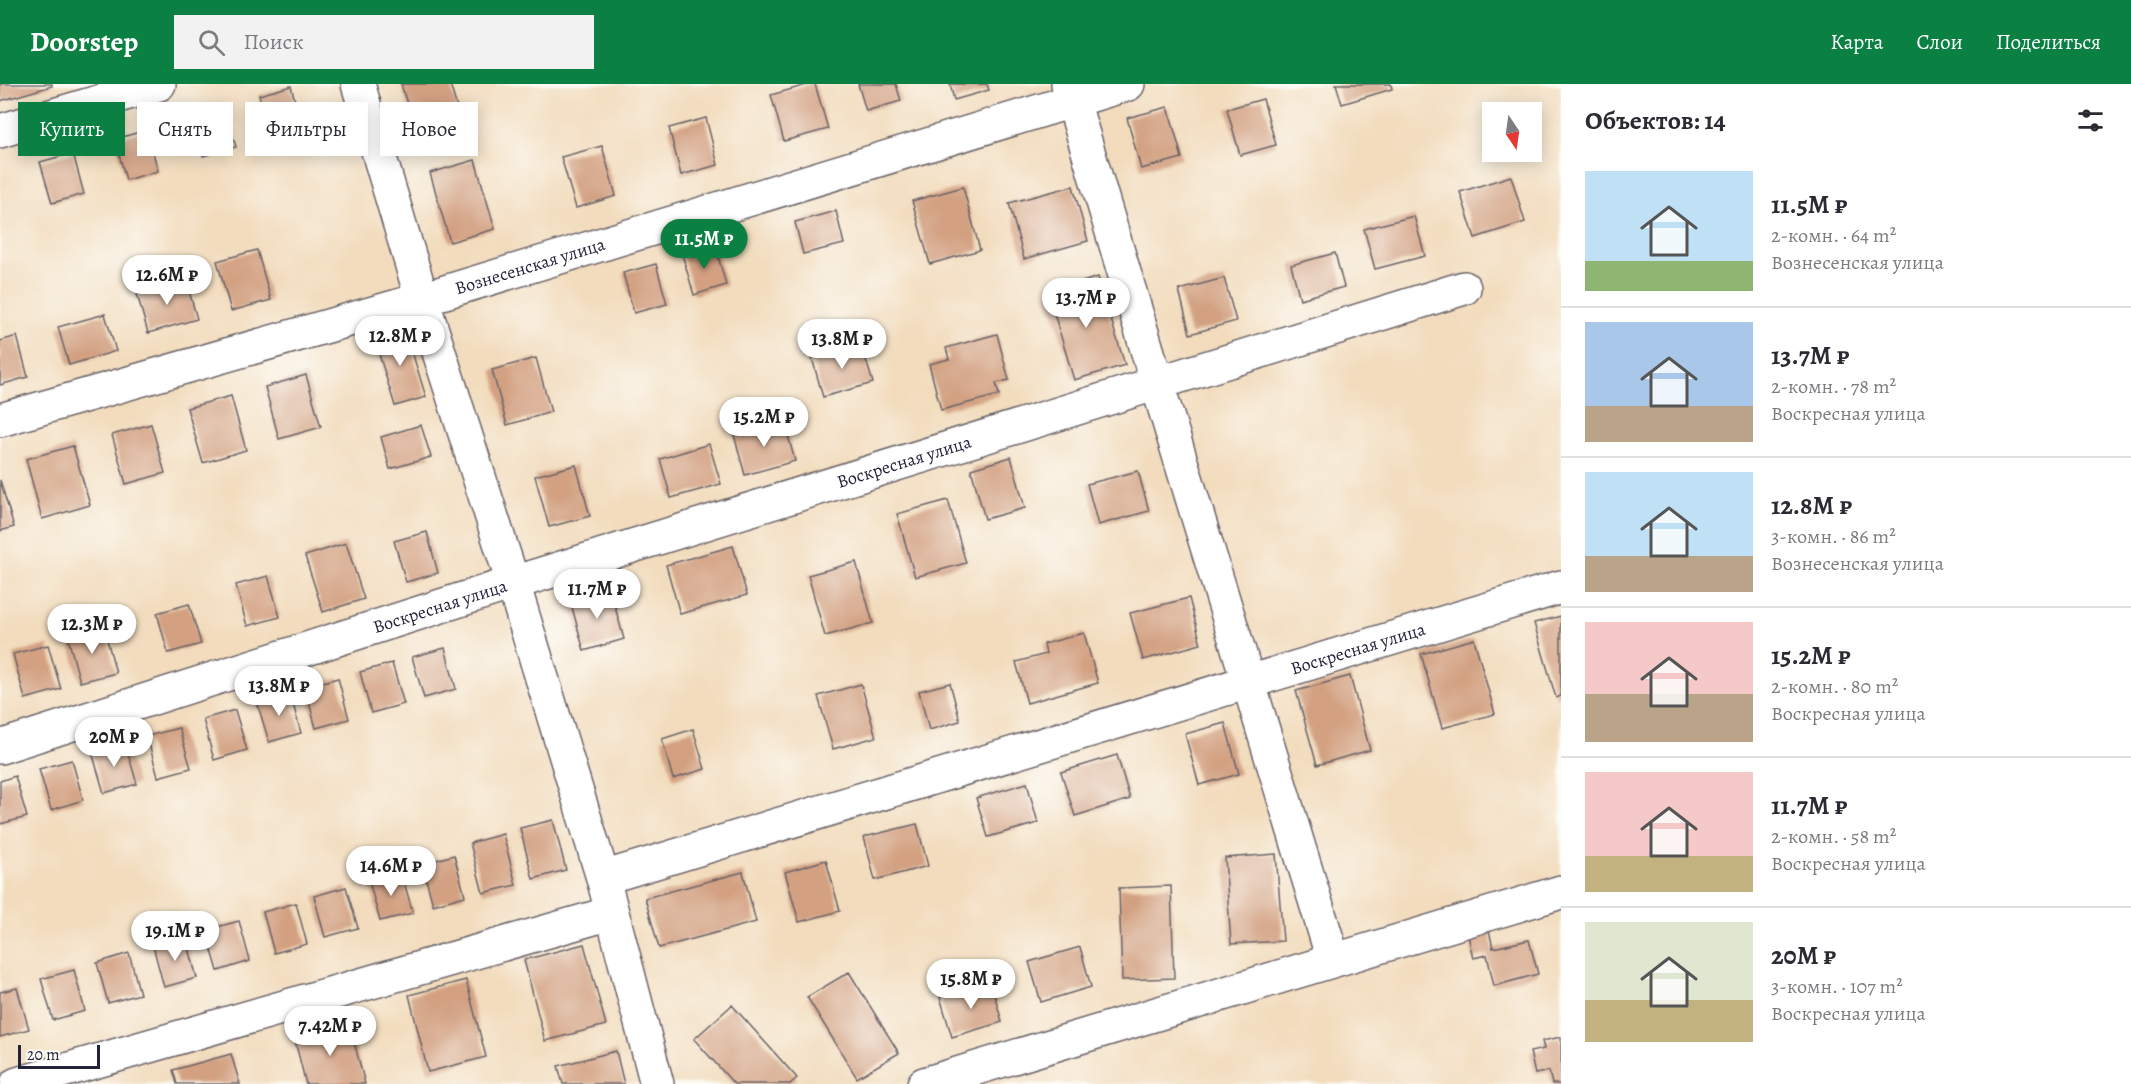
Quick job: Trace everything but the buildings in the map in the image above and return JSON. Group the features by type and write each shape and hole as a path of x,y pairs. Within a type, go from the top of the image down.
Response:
{"street":[{"path":"0,131 159,84"},
{"path":"358,84 422,299 513,583 603,878 610,913 657,1084"},
{"name":"Вознесенская улица","path":"0,420 422,299 1071,92 1128,84"},
{"path":"1071,92 1157,383 1333,959"},
{"name":"Воскресная улица","path":"0,747 513,583 1464,288"},
{"name":"Воскресная улица","path":"603,878 1561,587"},
{"path":"924,1084 1561,892"},
{"path":"17,1084 610,913"}]}
